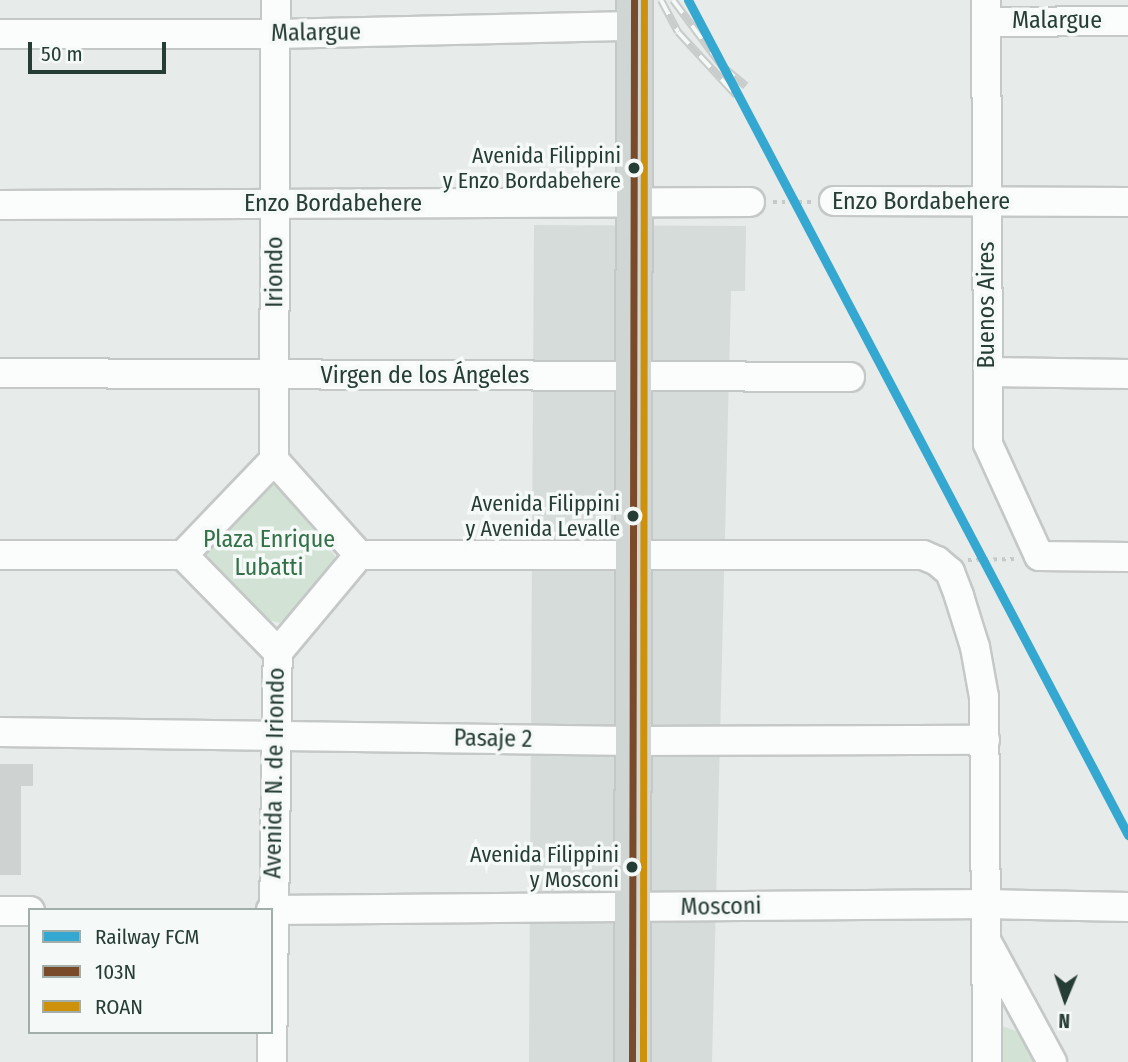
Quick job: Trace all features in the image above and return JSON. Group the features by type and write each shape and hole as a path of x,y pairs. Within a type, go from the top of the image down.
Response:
{"main road":[{"path":"632,1062 633,13"}],"street":[{"name":"Iriondo","path":"274,460 276,0"},
{"name":"Malargue","path":"986,11 1128,21"},
{"name":"Buenos Aires","path":"986,11 988,444 1039,556"},
{"name":"Malargue","path":"0,34 275,34 633,13"},
{"name":"Enzo Bordabehere","path":"834,201 1128,202"},
{"name":"Enzo Bordabehere","path":"0,205 750,202"},
{"path":"988,372 1128,374"},
{"name":"Virgen de los Ángeles","path":"0,373 850,377"},
{"path":"183,555 274,460 359,555 923,555 950,572 975,647 985,740 987,1062"},
{"path":"0,555 183,555 278,652 359,555"},
{"path":"1039,556 1128,557"},
{"name":"Avenida N. de Iriondo","path":"272,908 278,652"},
{"name":"Pasaje 2","path":"0,732 632,741 985,740"},
{"name":"Mosconi","path":"273,910 986,904 1128,907"},
{"path":"0,911 28,911"},
{"path":"986,941 1052,1062"},
{"name":"Avenida N. de Iriondo","path":"272,1034 272,1062"}],"path":[{"name":"Enzo Bordabehere","path":"750,202 834,201"},
{"path":"923,555 983,562 1039,556"}],"shaded area":[{"path":"534,225 746,226 745,291 731,291 712,1062 529,1062"}],"green space":[{"name":"Plaza Enrique Lubatti","path":"277,484 335,556 335,566 285,624 264,619 203,565 204,550 263,488"},
{"path":"1002,1026 1019,1032 1034,1062 997,1062"}],"building":[{"path":"0,764 33,764 33,786 21,786 21,875 0,875"}],"railway":[{"path":"661,0 678,32 736,95"},
{"path":"673,0 722,66 746,86"}],"rail line":[{"name":"FCM","path":"688,0 1128,835"}],"transit line":[{"name":"103N","path":"632,1062 634,0"},
{"name":"ROAN","path":"643,1062 644,0"}],"place":[{"name":"Avenida Filippini y Enzo Bordabehere","path":"634,168"},
{"name":"Avenida Filippini y Avenida Levalle","path":"633,516"},
{"name":"Avenida Filippini y Mosconi","path":"632,867"}]}
